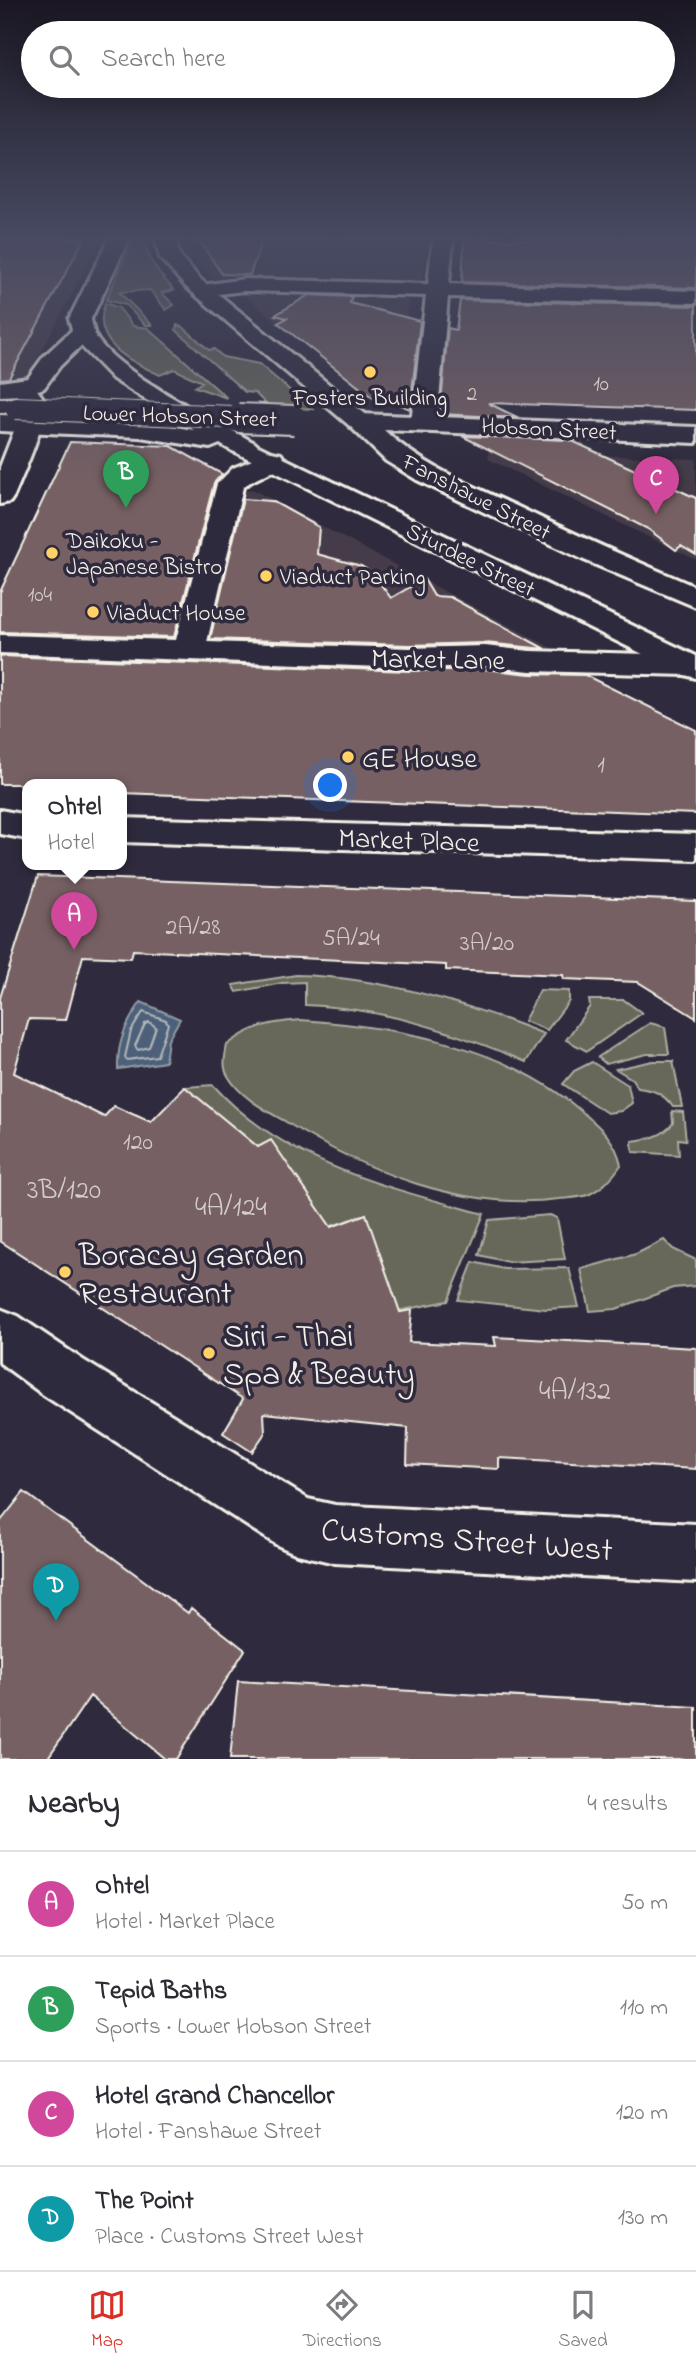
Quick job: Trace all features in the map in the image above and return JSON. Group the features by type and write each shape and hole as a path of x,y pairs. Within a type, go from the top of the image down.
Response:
{"main road":[{"path":"81,321 82,333 107,363 155,396 246,448"},
{"name":"Fanshawe Street","path":"239,321 360,422 395,455 426,474 594,554 696,598"},
{"path":"424,423 433,321"},
{"path":"12,388 41,379 52,361 82,333"},
{"path":"0,496 26,439 27,424 34,402 12,388"},
{"name":"Lower Hobson Street","path":"0,407 360,422"},
{"name":"Hobson Street","path":"360,422 696,435"},
{"name":"Lower Hobson Street","path":"0,423 161,430 246,448"},
{"name":"Sturdee Street","path":"246,448 692,666"},
{"path":"189,650 230,484 242,474 272,460"},
{"name":"Market Lane","path":"0,644 409,658 475,656 530,661 692,666"},
{"path":"0,822 22,826"},
{"name":"Market Place","path":"127,830 696,847"},
{"name":"Customs Street West","path":"0,1333 64,1378 298,1525 335,1534 696,1553"}],"shaded area":[{"path":"0,321 58,321 26,379 0,384"},
{"path":"276,321 406,321 397,399 373,398"},
{"path":"489,451 696,459 696,560 488,459"},
{"name":"Viaduct Parking","path":"252,489 563,654 200,645 238,493"}],"green space":[{"path":"102,321 129,321 133,326 148,328 227,398 195,387 202,382 174,369 160,375 125,357 108,340"},
{"path":"177,325 183,327 209,350 214,349 223,357 259,364 312,409 268,406 255,393 245,392 176,330"},
{"path":"296,975 391,986 454,1002 544,1034 526,1062 418,1023 362,1011 305,1005 305,982 282,983 237,992 233,985"},
{"path":"540,990 569,991 569,1001 547,1030 524,1021"},
{"path":"589,1000 624,1000 642,1013 587,1051 566,1040 590,1006"},
{"path":"301,1020 412,1034 484,1055 518,1070 551,1088 595,1123 611,1141 621,1165 611,1178 595,1192 587,1195 523,1201 452,1193 382,1172 349,1157 270,1113 239,1090 226,1072 227,1045 236,1038 262,1026"},
{"path":"650,1023 665,1027 669,1054 647,1054 606,1064 598,1057"},
{"path":"653,1061 673,1061 682,1107 673,1107 658,1093 638,1088 632,1079 616,1069"},
{"path":"592,1062 628,1085 632,1103 621,1111 607,1113 563,1084 574,1071"},
{"path":"213,1085 241,1112 304,1153 374,1182 484,1214 448,1301 372,1316 366,1214 320,1230 258,1147 185,1087"},
{"path":"672,1111 683,1112 686,1140 678,1139 679,1155 633,1152 632,1141 655,1136 669,1128 673,1123"},
{"path":"550,1215 557,1218 565,1259 508,1262 479,1255 489,1220"},
{"path":"664,1240 673,1249 696,1260 696,1286 673,1288 616,1309 590,1311 581,1269 636,1254"},
{"path":"473,1262 504,1269 569,1268 579,1307 546,1309 458,1300"}],"water":[{"path":"141,1002 180,1019 168,1040 165,1062 118,1069 124,1034"}],"building":[{"path":"0,321 40,321 9,378 0,379"},
{"path":"420,321 410,409 388,399 373,398 278,323"},
{"path":"457,321 696,321 696,410 488,403 519,418 440,414 448,328 456,330"},
{"path":"462,436 570,440 696,498 696,555 681,546 676,550 648,529"},
{"path":"70,442 171,446 222,474 214,483 174,637 0,632 0,592"},
{"name":"Viaduct Parking","path":"243,499 272,501 319,527 317,554 361,566 372,573 391,598 424,579 434,596 450,597 545,649 485,643 409,645 210,639"},
{"name":"GE House","path":"0,656 409,671 485,669 530,674 585,675 696,730 696,814 127,793 127,779 22,779 22,784 0,784"},
{"path":"38,876 696,901 696,1018 638,982 564,979 563,975 446,970 446,965 133,950 131,958 83,956 66,1020 29,1019 14,1073 104,1117 114,1106 151,1122 185,1087 258,1147 271,1140 331,1227 366,1214 400,1312 412,1310 409,1342 496,1346 494,1337 696,1348 696,1469 499,1458 499,1469 407,1464 408,1428 264,1413 265,1433 252,1452 223,1433 243,1399 0,1241 0,998"},
{"path":"24,1492 188,1613 191,1608 245,1650 176,1759 165,1759 90,1696 47,1759 0,1759 0,1522"},
{"path":"238,1681 696,1707 696,1759 230,1759"}],"place":[{"name":"Fosters Building","path":"370,372"},
{"name":"Tepid Baths","path":"126,508"},
{"name":"Hotel Grand Chancellor","path":"656,514"},
{"name":"Daikoku - Japanese Bistro","path":"52,553"},
{"name":"Viaduct Parking","path":"266,576"},
{"name":"Viaduct House","path":"93,612"},
{"name":"GE House","path":"348,757"},
{"name":"Ohtel","path":"74,950"},
{"name":"Boracay Garden Restaurant","path":"65,1272"},
{"name":"Siri - Thai Spa & Beauty","path":"209,1353"},
{"name":"The Point","path":"56,1621"}]}
